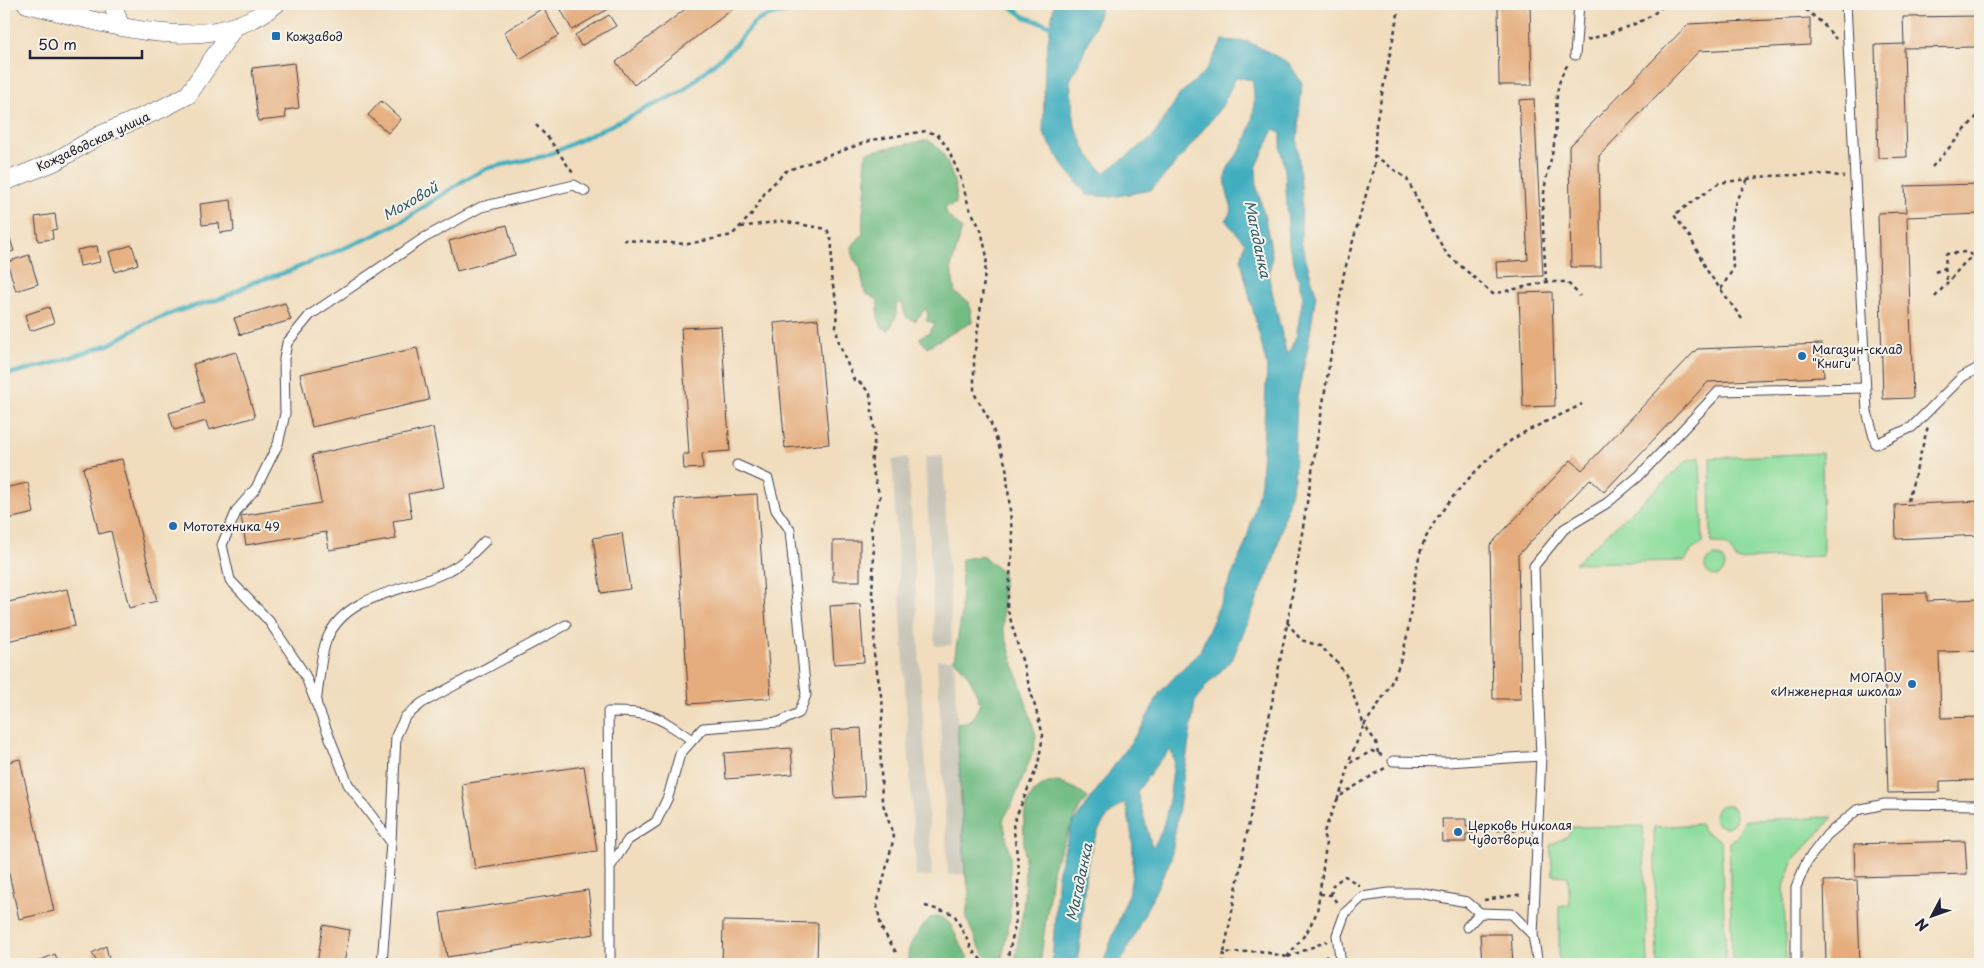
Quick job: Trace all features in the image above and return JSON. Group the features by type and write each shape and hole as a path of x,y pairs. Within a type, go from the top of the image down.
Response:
{"street":[{"path":"27,4 120,26 171,33 195,34 235,26 276,4"},
{"path":"113,4 120,26"},
{"name":"Кожзаводская улица","path":"4,182 54,162 100,135 188,95 235,26"}],"lane":[{"path":"1575,55 1578,4"},
{"path":"1846,4 1866,412 1876,444 1912,427 1962,378 1980,367"},
{"path":"391,842 348,784 305,675 269,621 230,580 222,545 237,510 256,488 278,444 285,414 284,359 287,344 310,315 424,238 481,207 574,185 585,191"},
{"path":"1538,964 1533,935 1541,756 1534,566 1564,529 1607,503 1639,476 1719,391 1865,388"},
{"path":"610,867 628,840 656,822 668,797 680,754 703,728 779,722 799,713 806,695 790,530 776,510 768,479 737,465"},
{"path":"316,704 326,640 340,618 368,600 449,571 464,562 484,541"},
{"path":"382,964 391,842 396,736 405,717 422,703 566,625"},
{"path":"610,964 608,712 640,712 660,718 692,740"},
{"path":"1392,761 1448,762 1541,756"},
{"path":"1796,964 1796,887 1807,861 1827,835 1857,810 1870,806 1885,804 1980,805"},
{"path":"1341,964 1337,935 1345,913 1362,897 1389,893 1419,893 1467,902 1480,913 1512,914 1533,935"},
{"path":"1467,927 1480,913"}],"path":[{"path":"1222,964 1287,622 1344,273 1374,166 1376,124 1400,4"},
{"path":"1546,282 1543,222 1544,193 1555,139 1558,107 1557,85 1582,42 1629,27 1644,20 1665,4"},
{"path":"1799,4 1821,22 1849,51"},
{"path":"1932,167 1980,113"},
{"path":"536,125 558,150 585,191"},
{"path":"623,240 688,244 732,235 751,215 766,191 786,171 808,161 872,140 926,131 938,135 947,147 960,176 969,207 982,230 987,257 974,359 974,393 990,421 1006,466 1013,544 1007,607 1043,735 1038,765 1013,824 1019,870 1015,926 1008,956 1004,964"},
{"path":"1374,155 1407,179 1433,231 1447,254 1493,294 1546,282 1567,282 1580,296"},
{"path":"1742,319 1708,272 1690,237 1674,215 1719,184 1768,176 1827,174 1855,180"},
{"path":"1721,289 1733,269 1731,222 1736,200 1748,180"},
{"path":"739,227 781,221 827,229 832,242 831,277 837,303 836,328 841,353 854,380 862,384 870,394 875,445 871,464 880,497 874,511 871,532 874,555 872,594 875,604 874,654 883,706 880,741 880,784 882,801 894,838 877,905 882,927 896,954"},
{"path":"1947,282 1946,254 1966,252 1974,256"},
{"path":"1935,297 1947,282 1980,252"},
{"path":"1935,272 1945,268"},
{"path":"1284,964 1310,926 1317,912 1326,842 1323,834 1346,782 1348,764 1364,725 1376,709 1401,660 1422,546 1443,511 1461,488 1496,452 1517,436 1582,404"},
{"path":"1908,501 1929,431 1928,411"},
{"path":"1287,622 1301,640 1320,646 1336,661 1346,676 1364,725 1376,742 1378,753"},
{"path":"1337,800 1344,793 1392,761 1372,751 1348,764"},
{"path":"1473,830 1539,830"},
{"path":"1331,895 1334,886 1345,876 1362,888 1362,897"},
{"path":"1467,902 1506,898 1536,890"},
{"path":"1320,894 1331,895 1345,913"},
{"path":"925,906 954,914 973,951 985,964"},
{"path":"1224,953 1260,951 1287,957 1319,946 1337,935"},
{"path":"1318,964 1329,954"}],"shaded area":[{"path":"943,456 952,645 935,646 925,457"},
{"path":"908,458 932,876 916,877 892,459"},
{"path":"937,660 954,660 965,874 948,875"}],"green space":[{"path":"928,140 941,151 955,185 955,204 945,207 947,215 962,229 951,268 955,293 969,302 972,322 927,347 919,338 930,332 935,323 926,321 928,316 926,308 915,321 906,317 902,303 896,304 896,317 889,330 882,327 878,317 878,300 865,293 860,267 853,258 852,246 863,234 865,162 867,152"},
{"path":"1822,453 1823,556 1736,560 1732,551 1726,546 1711,543 1710,458"},
{"path":"1700,457 1703,543 1692,550 1685,561 1575,563 1688,460"},
{"path":"982,556 1003,572 1003,629 1036,735 1034,749 1014,800 1003,820 1010,856 1010,918 1001,963 992,964 979,947 966,918 969,890 965,874 957,724 972,720 980,704 970,679 964,669 954,660 961,619 962,559"},
{"path":"1715,556 1722,559 1725,566 1722,573 1715,576 1708,573 1705,566 1708,559"},
{"path":"1055,781 1074,788 1088,798 1079,809 1053,866 1040,964 1015,964 1024,899 1025,813 1028,802 1034,793 1042,786"},
{"path":"1725,805 1733,808 1736,816 1733,824 1725,827 1717,824 1714,816 1717,808"},
{"path":"1833,817 1794,859 1784,886 1786,964 1732,964 1729,842 1736,838 1745,820"},
{"path":"1700,824 1703,831 1721,840 1726,964 1657,964 1654,827"},
{"path":"1643,826 1648,964 1559,964 1559,907 1570,905 1568,876 1553,875 1550,845 1568,836 1572,827"},
{"path":"941,916 950,924 971,964 909,963 909,951 918,933 930,918"}],"water":[{"name":"Магаданка","path":"1054,4 1102,4 1092,35 1070,81 1075,126 1087,153 1104,173 1152,138 1180,94 1205,72 1223,40 1249,42 1289,63 1302,83 1297,141 1302,197 1301,242 1316,294 1308,347 1297,397 1294,479 1274,559 1232,660 1206,686 1195,702 1171,859 1120,964 1103,964 1127,898 1132,875 1132,838 1125,802 1108,817 1097,834 1089,855 1080,944 1076,964 1052,964 1058,870 1072,825 1143,725 1160,692 1200,651 1246,542 1261,483 1267,367 1241,261 1245,243 1226,221 1232,208 1227,191 1226,174 1248,134 1253,116 1254,98 1252,80 1236,77 1222,106 1180,159 1151,190 1112,197 1087,195 1063,165 1043,133 1045,62","holes":["1274,129 1281,133 1289,245 1303,297 1296,337 1287,356 1269,278 1272,255 1257,188 1256,168","1171,750 1174,760 1168,806 1162,830 1152,847 1137,792 1159,761"]}],"building":[{"path":"558,4 617,4 572,30"},
{"path":"692,4 739,4 634,85 616,62"},
{"path":"1498,4 1530,4 1532,85 1499,85"},
{"path":"543,8 559,35 520,59 504,32"},
{"path":"609,15 616,26 581,46 575,35"},
{"path":"1980,16 1980,47 1904,48 1907,157 1878,158 1875,45 1904,44 1903,17"},
{"path":"1810,18 1810,45 1699,51 1599,156 1601,267 1571,267 1569,147 1688,24"},
{"path":"294,63 299,108 285,110 286,118 258,121 252,68"},
{"path":"1534,99 1543,276 1497,278 1496,262 1528,260 1519,100"},
{"path":"381,101 401,119 388,133 368,115"},
{"path":"1980,184 1980,214 1907,217 1913,398 1883,399 1878,213 1906,212 1905,186"},
{"path":"231,200 234,231 220,233 219,223 202,225 200,204"},
{"path":"55,214 57,229 52,230 53,239 38,241 35,217"},
{"path":"4,220 14,251 4,254"},
{"path":"507,225 515,255 457,271 449,241"},
{"path":"132,245 138,264 115,272 109,252"},
{"path":"97,246 100,262 80,266 77,250"},
{"path":"29,255 38,284 16,291 7,262"},
{"path":"1552,292 1555,406 1523,407 1519,293"},
{"path":"285,303 291,320 240,335 234,318"},
{"path":"49,307 54,323 30,331 25,315"},
{"path":"818,319 829,444 785,448 774,323"},
{"path":"721,326 730,451 702,453 703,468 684,469 683,454 689,454 681,328"},
{"path":"1822,344 1824,377 1708,382 1604,492 1590,479 1518,555 1521,699 1493,699 1490,545 1571,460 1582,470 1697,349"},
{"path":"417,348 429,400 312,427 300,374"},
{"path":"236,352 255,417 209,430 206,421 174,430 169,413 204,403 193,364"},
{"path":"433,428 444,487 408,494 412,518 393,521 396,539 329,550 326,532 246,545 241,516 321,503 312,455"},
{"path":"122,459 157,601 129,608 111,531 99,534 83,468"},
{"path":"28,483 34,513 4,520 4,488"},
{"path":"757,494 771,698 689,704 675,499"},
{"path":"1980,501 1980,535 1896,539 1895,505"},
{"path":"622,533 630,589 601,593 593,538"},
{"path":"833,541 860,541 860,581 833,581"},
{"path":"67,589 75,626 7,641 4,628 4,603"},
{"name":"МОГАОУ «Инженерная школа»","path":"1927,593 1927,601 1980,599 1980,651 1939,652 1941,718 1980,717 1980,780 1940,781 1940,792 1888,793 1882,594"},
{"path":"860,604 864,662 834,664 830,606"},
{"path":"861,728 865,796 835,798 831,730"},
{"path":"791,748 793,774 726,779 724,753"},
{"path":"20,759 54,911 19,919 4,851 4,763"},
{"path":"584,766 597,851 475,869 462,784"},
{"name":"Церковь Николая Чудотворца","path":"1442,819 1466,819 1466,827 1473,827 1473,834 1466,834 1466,842 1443,842"},
{"path":"1965,841 1967,874 1855,877 1854,844"},
{"path":"1857,880 1860,964 1826,964 1824,881"},
{"path":"588,890 594,934 447,957 440,913"},
{"path":"723,921 818,923 817,964 722,964"},
{"path":"323,925 350,930 344,964 317,964"},
{"path":"1480,934 1511,934 1513,964 1482,964"},
{"path":"106,946 110,964 98,964 92,953"},
{"path":"55,954 59,964 32,964"}],"waterway":[{"name":"Моховой","path":"4,375 54,363 110,344 144,324 178,311 223,298 254,282 287,272 373,236 404,220 466,179 488,168 545,156 561,149 681,92 732,48 755,22 765,17 787,12 803,4"},
{"name":"Моховой","path":"1007,4 1025,17 1054,27"}],"place":[{"name":"Кожзавод","path":"276,36"},
{"name":"Магазин-склад \"Книги\"","path":"1802,356"},
{"name":"Мототехника 49","path":"173,526"},
{"name":"МОГАОУ «Инженерная школа»","path":"1912,684"},
{"name":"Церковь Николая Чудотворца","path":"1458,832"}]}
